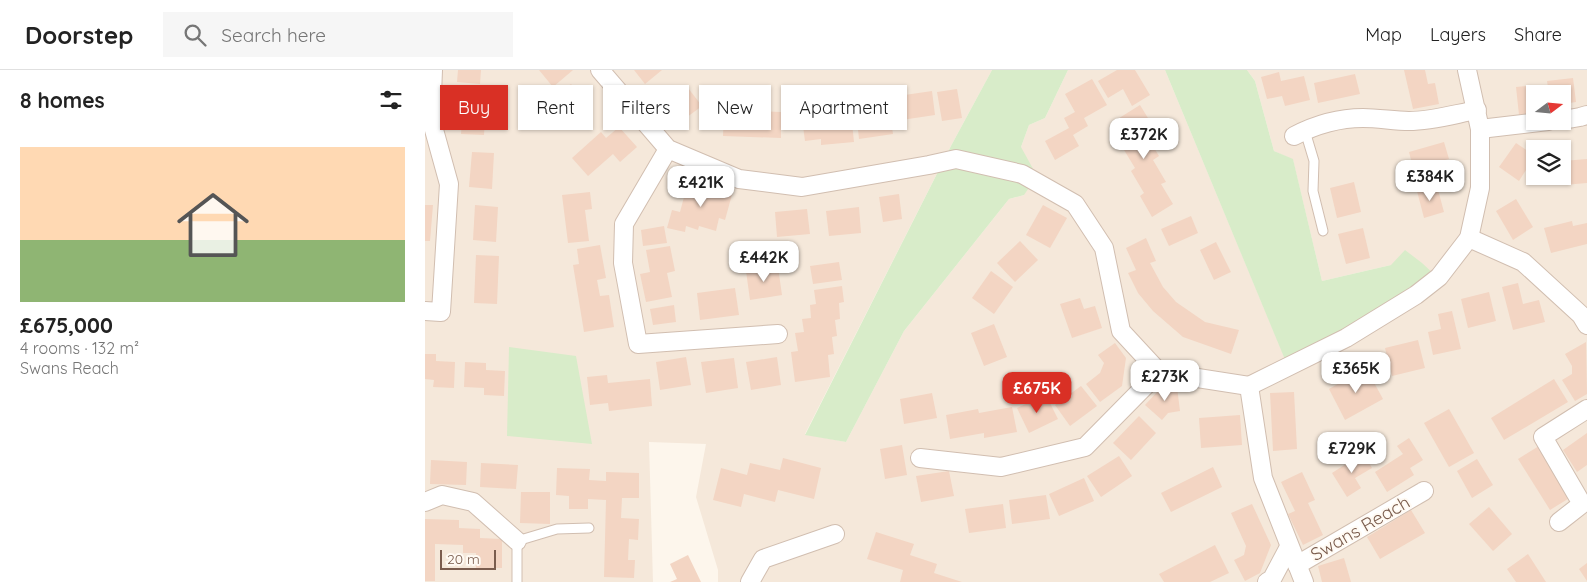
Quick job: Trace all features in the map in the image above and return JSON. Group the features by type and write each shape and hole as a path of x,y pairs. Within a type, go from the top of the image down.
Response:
{"street":[{"path":"425,311 441,312 449,184 428,119 433,70"},
{"path":"600,70 668,149 739,179 802,187 956,159 1023,174 1075,204 1103,248 1121,331 1159,372 1249,386 1345,338 1416,295 1439,277 1469,238 1480,188 1480,129 1467,70"},
{"path":"1299,134 1338,119 1363,118 1410,121 1477,110"},
{"path":"1480,129 1526,124"},
{"path":"668,149 624,224 623,264 638,344 778,334"},
{"path":"1469,238 1523,262 1581,315 1587,325"},
{"path":"920,458 1001,467 1085,447 1159,372"},
{"name":"Swans Reach","path":"1249,386 1263,478 1304,582"},
{"path":"1559,522 1582,504 1543,436 1587,409"},
{"name":"Swans Reach","path":"1297,565 1424,492"},
{"path":"425,502 442,495 473,502 517,541"},
{"path":"750,582 763,559 835,534"},
{"name":"Swans Reach","path":"1267,582 1272,579 1289,547"}],"lane":[{"path":"1299,134 1314,160 1313,191 1323,231"},
{"path":"517,582 517,541 557,529 589,528"}],"shaded area":[{"path":"425,70 992,70 952,144 805,434 846,442 904,331 1009,199 1024,195 1021,147 1029,125 1045,118 1068,70 1165,70 1291,373 1391,265 1322,281 1293,160 1274,151 1255,81 1247,70 1587,70 1587,582 718,582 718,570 696,497 706,444 649,442 653,582 425,582"}],"green space":[{"path":"992,70 1068,70 1045,118 1029,125 1021,147 1037,176 1024,195 1009,199 904,331 846,442 805,435 952,144"},
{"path":"1165,70 1247,70 1255,81 1274,151 1293,159 1322,281 1391,265 1405,250 1436,276 1412,293 1286,362"},
{"path":"509,347 576,356 592,444 507,436"}],"building":[{"path":"458,70 481,70 480,84 457,82"},
{"path":"539,70 573,70 555,85 551,85"},
{"path":"634,70 662,70 645,84"},
{"path":"1117,70 1135,70 1150,95 1132,106 1123,89 1108,98 1098,81"},
{"path":"1404,70 1425,70 1428,84 1435,83 1439,104 1413,109"},
{"path":"1279,72 1281,81 1304,76 1310,100 1285,106 1282,96 1267,99 1261,77"},
{"path":"1355,74 1360,94 1318,103 1314,83"},
{"path":"1573,78 1576,102 1571,103 1571,85 1548,85 1547,81"},
{"path":"1092,79 1107,105 1084,118 1088,126 1073,135 1079,146 1055,160 1045,141 1069,128 1064,118 1075,112 1065,94"},
{"path":"1526,86 1526,114 1519,115 1516,87"},
{"path":"689,89 699,102 699,108 689,116"},
{"path":"957,89 962,118 942,121 937,92"},
{"path":"932,91 935,115 907,119 907,95"},
{"path":"1140,105 1154,128 1145,133 1159,156 1153,160 1166,182 1161,184 1173,204 1152,217 1140,196 1144,193 1131,171 1135,168 1121,145 1128,141 1116,120"},
{"path":"771,112 781,112 781,138 723,136 723,130 771,130"},
{"path":"461,130 484,130 484,135 461,134"},
{"path":"615,130 622,130 637,147 620,162 613,154 588,176 572,158 601,132 606,138"},
{"path":"804,130 853,130 854,142 821,145 821,139 805,141"},
{"path":"858,130 892,130 893,134 859,139"},
{"path":"1444,142 1449,159 1433,163 1437,178 1417,184 1409,152"},
{"path":"1516,143 1526,150 1526,170 1519,181 1499,167"},
{"path":"472,152 494,153 492,189 469,187"},
{"path":"1587,159 1587,183 1571,184 1571,160"},
{"path":"694,180 733,191 725,220 719,218 716,231 699,226 698,230 686,226 685,232 667,228 672,210 680,212 687,186 692,188"},
{"path":"1354,182 1361,212 1337,218 1330,188"},
{"path":"1437,186 1444,212 1424,218 1417,191"},
{"path":"590,192 592,209 585,210 589,241 568,243 562,195"},
{"path":"899,194 902,219 883,222 879,197"},
{"path":"1516,199 1533,227 1513,240 1496,211"},
{"path":"425,205 433,205 430,241 425,241"},
{"path":"475,205 498,207 496,242 473,240"},
{"path":"1043,205 1067,218 1050,248 1026,235"},
{"path":"859,207 861,233 829,236 826,211"},
{"path":"807,209 810,234 777,237 775,212"},
{"path":"1191,216 1198,233 1169,246 1161,229"},
{"path":"1572,221 1573,226 1587,223 1587,244 1551,253 1544,228"},
{"path":"664,226 667,243 643,246 641,230"},
{"path":"1363,228 1370,258 1346,264 1338,234"},
{"path":"1146,238 1156,261 1150,263 1163,287 1176,302 1205,322 1239,330 1231,354 1183,337 1153,311 1138,293 1128,273 1136,270 1126,248"},
{"path":"1020,241 1038,260 1015,282 997,263"},
{"path":"1216,242 1231,272 1214,280 1200,250"},
{"path":"600,245 606,278 597,280 600,296 609,295 614,327 584,332 573,265 579,264 577,249"},
{"path":"670,246 675,271 667,273 672,297 646,302 640,274 650,272 646,250"},
{"path":"476,255 499,256 497,304 474,303"},
{"path":"839,262 842,280 813,284 810,266"},
{"path":"778,267 782,295 750,300 746,271"},
{"path":"991,271 1013,287 994,314 972,298"},
{"path":"1518,283 1523,304 1539,300 1545,322 1513,330 1502,287"},
{"path":"842,286 844,302 839,303 840,319 835,320 837,336 832,337 834,354 828,355 830,377 795,382 791,352 798,351 795,333 804,332 802,319 811,318 810,305 816,304 814,290"},
{"path":"735,288 739,315 700,320 697,293"},
{"path":"1489,292 1496,321 1468,328 1461,299"},
{"path":"1080,298 1084,309 1095,306 1102,328 1072,338 1060,304"},
{"path":"674,305 676,322 653,325 650,309"},
{"path":"1452,311 1461,349 1433,355 1428,332 1441,329 1438,314"},
{"path":"994,324 1007,357 984,366 971,333"},
{"path":"1418,340 1425,368 1392,376 1385,348"},
{"path":"1586,342 1587,394 1575,401 1562,380 1572,374 1572,366 1565,354"},
{"path":"1115,343 1126,358 1122,386 1100,402 1086,384 1100,373 1104,363 1098,355"},
{"path":"425,354 436,354 436,361 455,362 454,388 433,387 434,380 425,379"},
{"path":"686,357 691,385 660,390 656,362"},
{"path":"777,357 781,385 751,390 746,362"},
{"path":"734,358 738,388 706,393 701,362"},
{"path":"465,362 486,363 486,370 505,371 504,396 484,395 484,388 464,387"},
{"path":"1366,368 1383,399 1345,420 1329,389"},
{"path":"607,375 608,383 650,379 652,406 609,411 608,403 590,405 587,377"},
{"path":"1554,379 1568,402 1504,440 1491,418"},
{"path":"1081,386 1097,406 1070,426 1055,405"},
{"path":"1177,387 1180,411 1168,413 1162,420 1145,405 1159,390"},
{"path":"1294,392 1297,449 1273,451 1270,393"},
{"path":"932,393 937,418 904,424 900,399"},
{"path":"1046,395 1058,419 1029,433 1017,408"},
{"path":"1012,407 1017,432 984,438 984,433 950,439 946,415 978,409 979,413"},
{"path":"1449,409 1474,453 1449,467 1424,423"},
{"path":"1240,415 1242,445 1201,448 1199,418"},
{"path":"1139,416 1156,433 1131,460 1113,443"},
{"path":"1587,433 1587,465 1577,472 1563,450"},
{"path":"1409,438 1423,460 1410,468 1414,475 1387,492 1375,472 1403,454 1397,446"},
{"path":"902,445 907,475 885,479 880,449"},
{"path":"1539,446 1571,497 1550,510 1518,459"},
{"path":"1363,453 1372,468 1355,478 1361,488 1347,497 1332,473"},
{"path":"1119,456 1132,476 1101,497 1087,476"},
{"path":"783,458 821,468 814,499 778,490 775,502 744,494 741,507 713,500 721,468 747,475 750,463 780,470"},
{"path":"1477,459 1493,485 1472,498 1457,471"},
{"path":"431,460 467,462 466,485 430,484"},
{"path":"481,463 518,465 516,489 480,487"},
{"path":"1213,467 1222,487 1171,512 1161,493"},
{"path":"557,468 590,469 589,480 606,481 606,472 639,473 639,498 622,498 621,518 639,519 638,540 629,539 628,560 635,560 634,578 604,577 606,500 588,499 588,509 569,509 569,496 556,495"},
{"path":"949,471 954,496 921,502 916,476"},
{"path":"1302,472 1315,500 1308,503 1323,535 1303,545 1288,514 1295,511 1281,482"},
{"path":"1084,478 1094,501 1059,516 1049,494"},
{"path":"521,492 550,492 550,524 520,523"},
{"path":"1046,495 1050,519 1012,524 1009,500"},
{"path":"1003,504 1006,528 969,533 965,509"},
{"path":"1252,504 1271,545 1260,573 1245,581 1234,560 1244,555 1246,546 1231,513"},
{"path":"1489,507 1512,534 1493,551 1469,524"},
{"path":"1411,510 1425,533 1380,559 1367,537"},
{"path":"425,519 459,520 459,528 480,529 480,538 502,539 502,568 476,568 476,553 463,553 463,545 435,544 435,581 425,581"},
{"path":"876,532 914,544 910,555 937,564 934,573 962,582 900,582 903,570 867,559"},
{"path":"1215,545 1229,573 1210,582 1164,582 1159,574"},
{"path":"1528,554 1546,582 1516,582 1507,569"},
{"path":"688,555 701,582 670,582 677,579 670,564"},
{"path":"1344,558 1351,582 1322,582 1318,566"},
{"path":"1587,563 1587,581 1579,569"}]}
